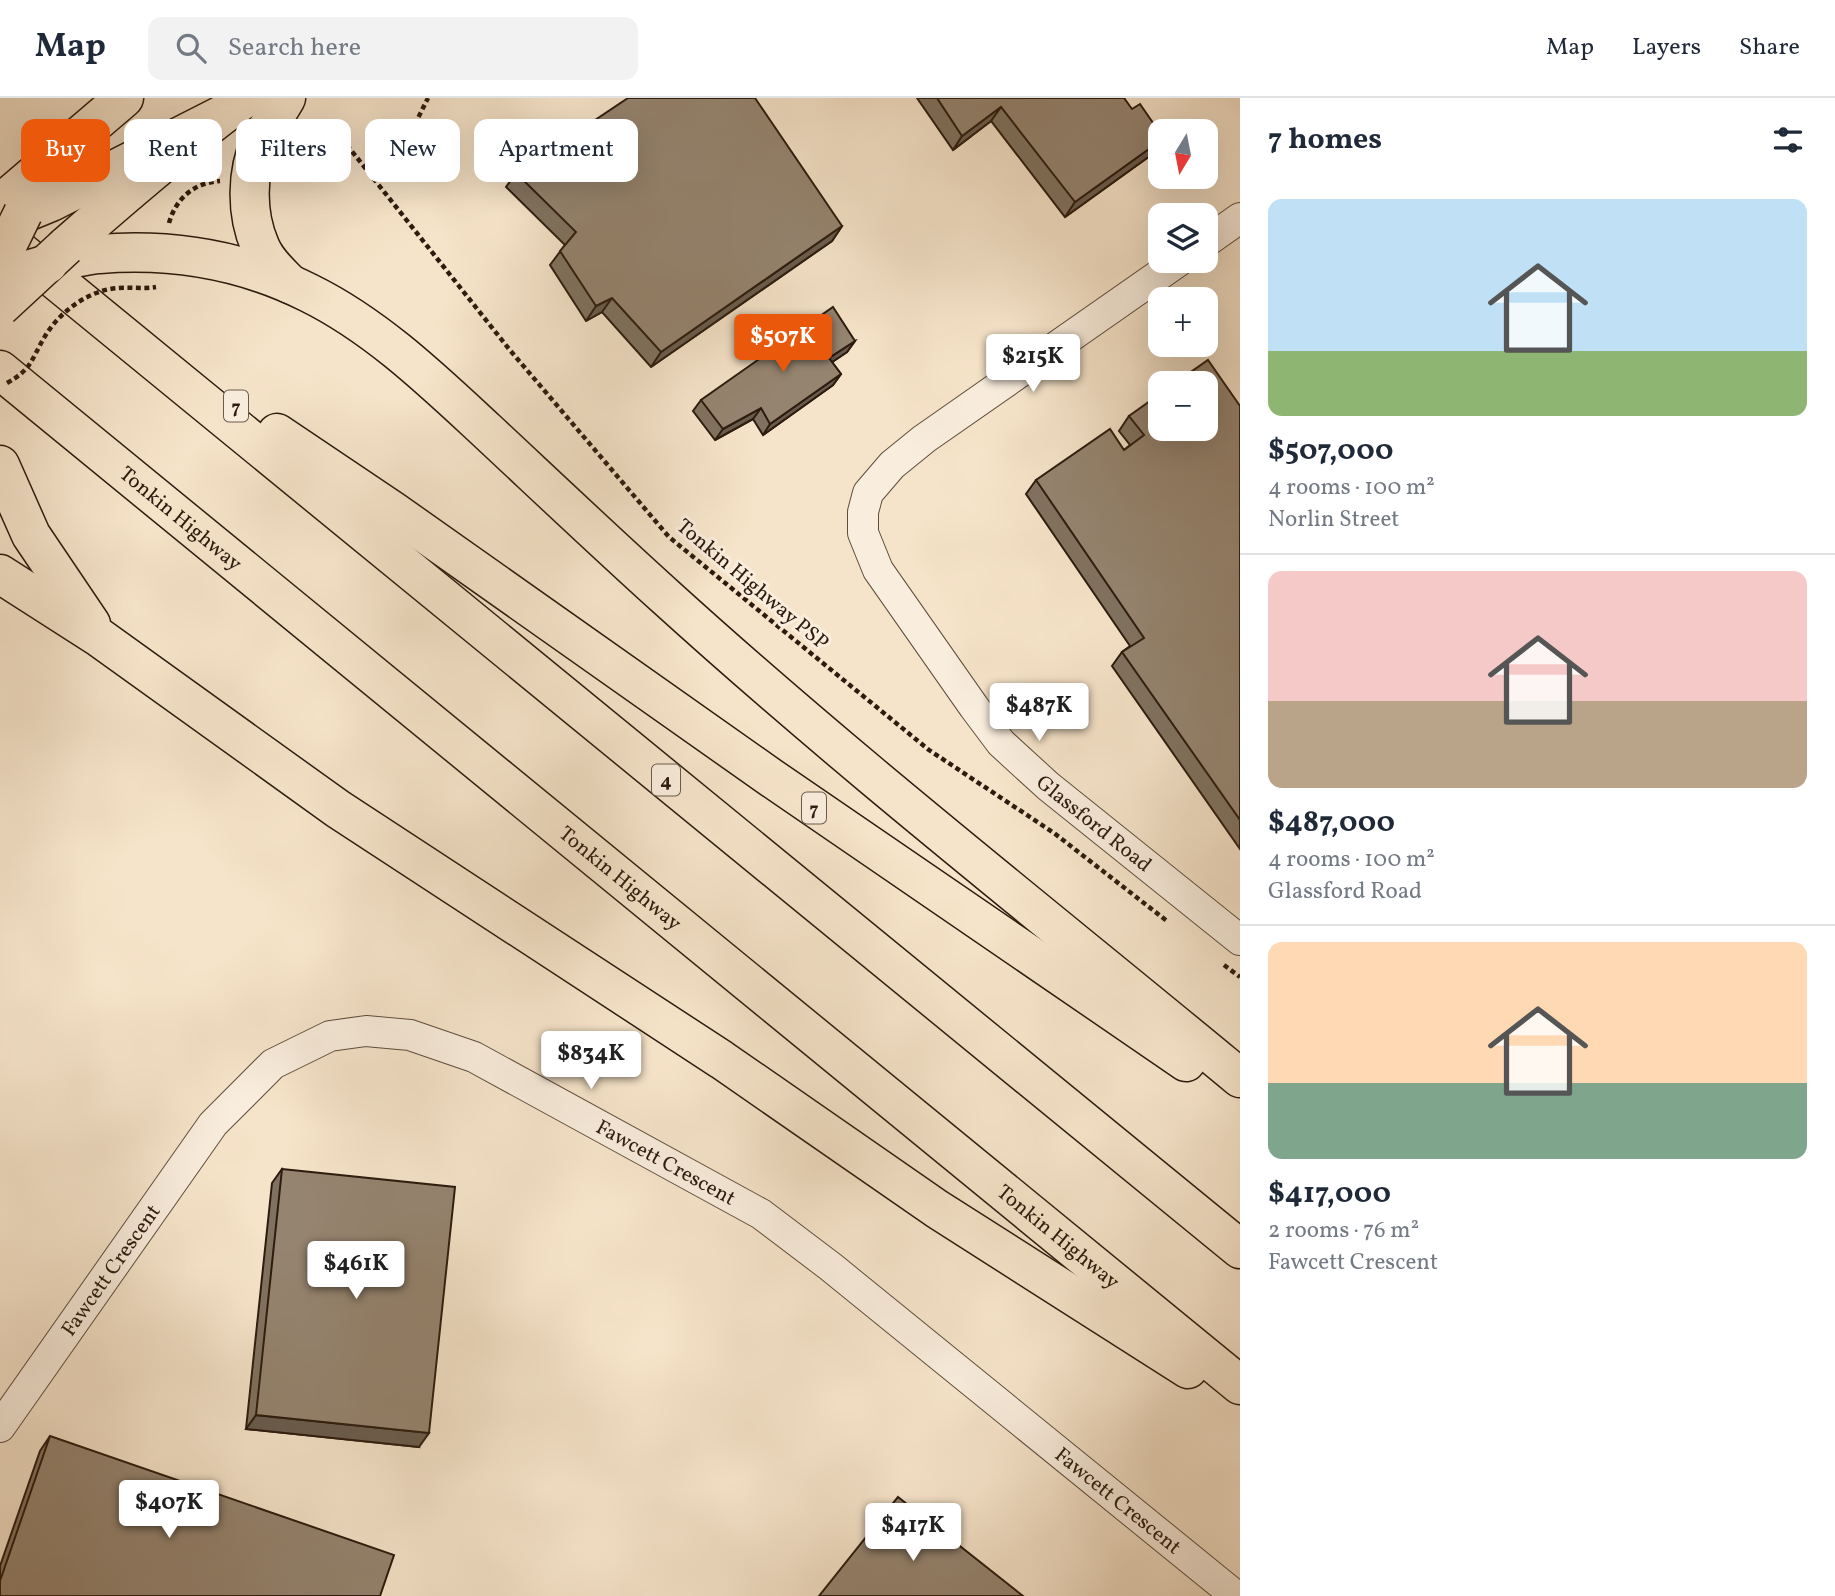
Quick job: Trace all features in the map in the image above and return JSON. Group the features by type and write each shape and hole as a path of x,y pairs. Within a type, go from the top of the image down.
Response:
{"main road":[{"path":"0,268 20,207 77,138 124,98"},
{"path":"286,98 261,139 253,160 250,181 251,215 260,246 272,266 290,284"},
{"path":"20,207 234,106"},
{"path":"0,307 85,230 234,106"},
{"name":"4","path":"20,207 79,300 1240,1249"},
{"path":"0,278 48,264 95,255 178,254 225,262 270,275 312,294 352,317 408,360 668,599 854,762 1240,1078"},
{"name":"7","path":"79,300 393,511 770,777 1240,1098"},
{"name":"Tonkin Highway","path":"4,376 1240,1385"},
{"path":"0,466 31,535 100,638"},
{"path":"0,574 100,638 338,809 722,1059 937,1209 1240,1402"}],"street":[{"path":"1218,234 1240,218"},
{"name":"Glassford Road","path":"1162,273 924,439 892,465 868,493 863,512 863,533 878,570 1001,743 1048,786 1240,940"},
{"name":"Fawcett Crescent","path":"0,1427 213,1124 273,1064 330,1037 366,1031 411,1035 474,1056 761,1214 831,1266 1236,1596"}],"path":[{"path":"418,119 428,98"},
{"name":"Tonkin Highway PSP","path":"351,151 365,169"},
{"path":"169,220 178,202 191,191 209,182 226,181"},
{"name":"Tonkin Highway PSP","path":"376,182 509,349 669,537 929,750 1054,834 1174,926"},
{"path":"4,376 19,376 29,367 44,337 70,308 85,298 116,288 156,287"},
{"path":"1218,960 1240,977"}],"building":[{"path":"628,98 755,98 842,226 661,352 612,298 596,306 560,251 576,232 525,182 638,182 638,119 597,119"},
{"path":"937,98 1124,98 1132,109 1140,104 1150,119 1148,119 1148,150 1075,202 1001,107 962,136"},
{"path":"833,307 855,341 829,358 841,374 770,424 761,408 723,429 701,400"},
{"path":"1208,360 1216,371 1192,371"},
{"path":"1218,374 1240,406 1240,820 1122,652 1144,638 1036,480 1110,429 1124,450 1144,435 1129,416 1148,403 1148,441 1218,441"},
{"path":"282,1169 455,1187 429,1433 256,1415"},
{"path":"50,1436 394,1555 380,1596 0,1596 0,1581"},
{"path":"898,1497 1023,1596 819,1596"}]}
